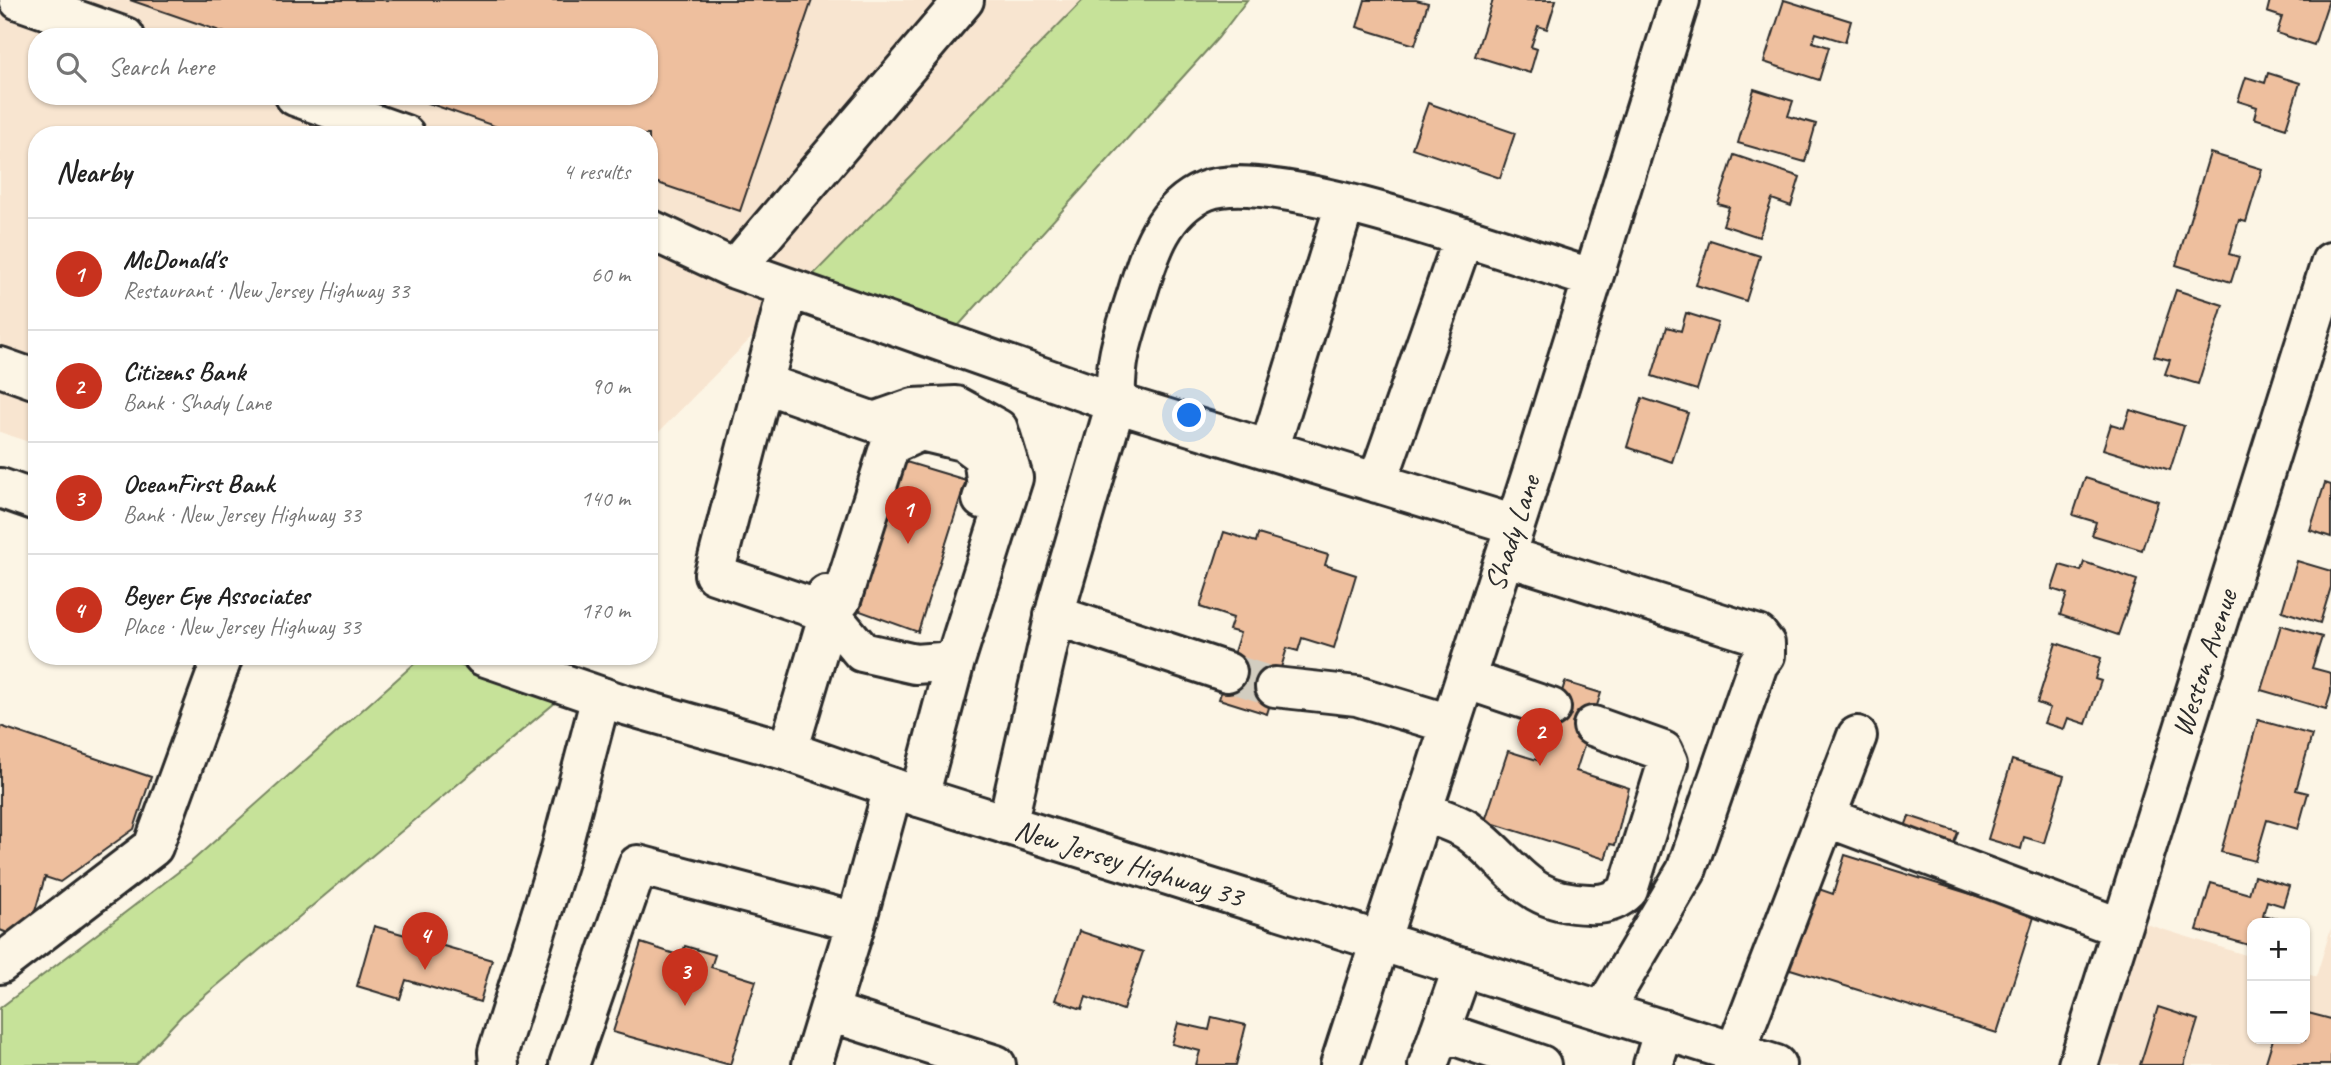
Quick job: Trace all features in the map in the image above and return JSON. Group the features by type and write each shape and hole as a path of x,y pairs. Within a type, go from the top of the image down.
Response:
{"street":[{"path":"19,0 99,28"},
{"path":"735,269 964,0"},
{"name":"Shady Lane","path":"1340,1065 1510,540 1680,0"},
{"path":"320,105 380,126"},
{"path":"1007,825 1054,615 1116,403 1115,368 1152,244 1176,211 1205,191 1237,187 1278,188 1392,215 1591,278"},
{"path":"1269,450 1345,204"},
{"path":"658,233 735,269 1116,403 1377,483 1510,540 1758,635 1765,644 1765,655 1758,664 1686,871 1603,1011"},
{"path":"1377,483 1462,239"},
{"name":"Weston Avenue","path":"2078,1065 2331,262"},
{"path":"788,288 714,575 829,613 862,652 915,664 955,661"},
{"path":"0,367 28,377"},
{"path":"763,383 874,422 914,408 956,406 998,429 1013,478 955,661 856,922 812,1065"},
{"path":"788,751 829,613 824,573 874,422"},
{"path":"829,613 841,600 890,445 920,430 963,441 983,456 987,486 958,575 967,624"},
{"path":"0,488 28,498"},
{"path":"1054,615 1227,672"},
{"path":"0,964 153,847 199,729 220,665"},
{"name":"New Jersey Highway 33","path":"510,665 601,697 788,751 1007,825 1603,1011 1658,1048 1776,1065"},
{"path":"1465,680 1551,708"},
{"path":"1275,687 1357,696 1450,724"},
{"path":"499,1065 498,1052 558,861 601,697"},
{"path":"1593,726 1663,751 1668,762 1628,890 1619,900"},
{"path":"1734,1059 1857,736"},
{"path":"1422,811 1466,829 1522,882 1549,898 1572,904 1619,900 1668,901"},
{"path":"1826,817 2121,928"},
{"path":"569,1065 638,865 856,922"},
{"path":"1463,967 1434,1048 1541,1065"},
{"path":"830,1012 996,1065"}],"shaded area":[{"path":"0,0 1083,0 658,433 658,126 28,126 28,442 0,432"},
{"path":"2136,921 2247,955 2247,1044 2310,1044 2310,975 2316,977 2331,928 2331,1065 2089,1065"}],"green space":[{"path":"1083,0 1247,0 1218,38 949,336 806,282"},
{"path":"413,665 459,665 556,702 183,1014 136,1065 0,1065 0,1008 190,863"}],"building":[{"path":"130,0 812,0 740,211 658,183 658,126 494,126 434,105 658,105 658,28 211,28"},
{"path":"1365,0 1416,0 1428,3 1415,45 1357,27"},
{"path":"1493,0 1556,0 1547,29 1538,26 1531,47 1537,49 1530,73 1475,56"},
{"path":"1784,0 1851,21 1845,42 1816,33 1813,42 1829,47 1819,80 1764,62"},
{"path":"2270,0 2329,0 2314,45 2277,33 2282,17 2267,12"},
{"path":"2268,73 2300,83 2286,128 2254,118 2257,107 2238,101 2246,77 2265,83"},
{"path":"1754,89 1793,101 1788,116 1816,124 1805,162 1738,143"},
{"path":"1428,103 1515,133 1500,178 1412,148"},
{"path":"2210,153 2262,169 2246,222 2239,220 2229,254 2239,257 2231,282 2176,265"},
{"path":"1734,155 1800,177 1791,206 1772,199 1759,237 1723,225 1729,207 1718,204"},
{"path":"1710,240 1760,256 1746,301 1696,285"},
{"path":"2176,290 2223,305 2198,384 2165,374 2170,360 2154,356"},
{"path":"1686,313 1718,323 1697,390 1652,376 1667,327 1681,331"},
{"path":"1642,398 1688,413 1672,462 1627,447"},
{"path":"2130,410 2184,426 2170,470 2103,449 2111,424 2124,428"},
{"path":"896,459 966,480 918,632 849,607"},
{"path":"2085,478 2158,501 2142,550 2092,535 2096,522 2073,515"},
{"path":"2325,483 2331,485 2331,537 2310,530"},
{"path":"1224,532 1256,542 1258,534 1328,555 1325,565 1356,575 1334,648 1302,638 1298,651 1287,648 1267,714 1219,699 1240,633 1229,630 1233,618 1200,607"},
{"path":"2297,561 2331,571 2331,587 2320,623 2282,611"},
{"path":"2084,562 2137,580 2118,635 2060,615 2067,594 2052,589 2060,565 2081,571"},
{"path":"2281,625 2322,637 2312,668 2331,673 2331,693 2326,709 2261,690"},
{"path":"2056,643 2101,658 2095,679 2101,681 2086,724 2068,718 2064,729 2044,723 2050,708 2037,703"},
{"path":"1565,682 1601,693 1576,771 1629,788 1615,845 1610,844 1605,859 1485,821 1508,751 1540,761"},
{"path":"2258,720 2312,735 2296,790 2308,793 2298,829 2267,820 2255,861 2221,852"},
{"path":"0,726 151,777 134,829 60,882 45,877 33,918 10,934 0,930"},
{"path":"2012,760 2064,776 2044,843 2024,837 2021,849 1988,839"},
{"path":"1909,816 1958,832 1951,851 1902,835"},
{"path":"1845,855 2035,914 1997,1033 1784,967 1810,886 1833,894"},
{"path":"2254,876 2289,886 2283,906 2267,901 2263,915 2274,918 2247,918 2247,945 2197,930 2211,883 2249,894"},
{"path":"374,926 492,960 480,1002 406,980 400,999 357,986"},
{"path":"1079,931 1143,952 1123,1010 1086,997 1082,1009 1055,1000"},
{"path":"641,943 681,956 685,946 715,955 711,967 756,981 730,1065 613,1032"},
{"path":"2158,1007 2198,1020 2184,1065 2140,1065"},
{"path":"2310,1014 2331,1019 2331,1065 2265,1065 2271,1044 2310,1044"},
{"path":"1212,1017 1246,1025 1236,1065 1196,1065 1200,1051 1172,1044 1178,1023 1209,1030"}],"tunnel":[{"path":"1227,672 1275,687"}],"place":[{"name":"McDonald's","path":"908,544"},
{"name":"Citizens Bank","path":"1540,766"},
{"name":"Beyer Eye Associates","path":"425,970"},
{"name":"OceanFirst Bank","path":"685,1006"}]}
